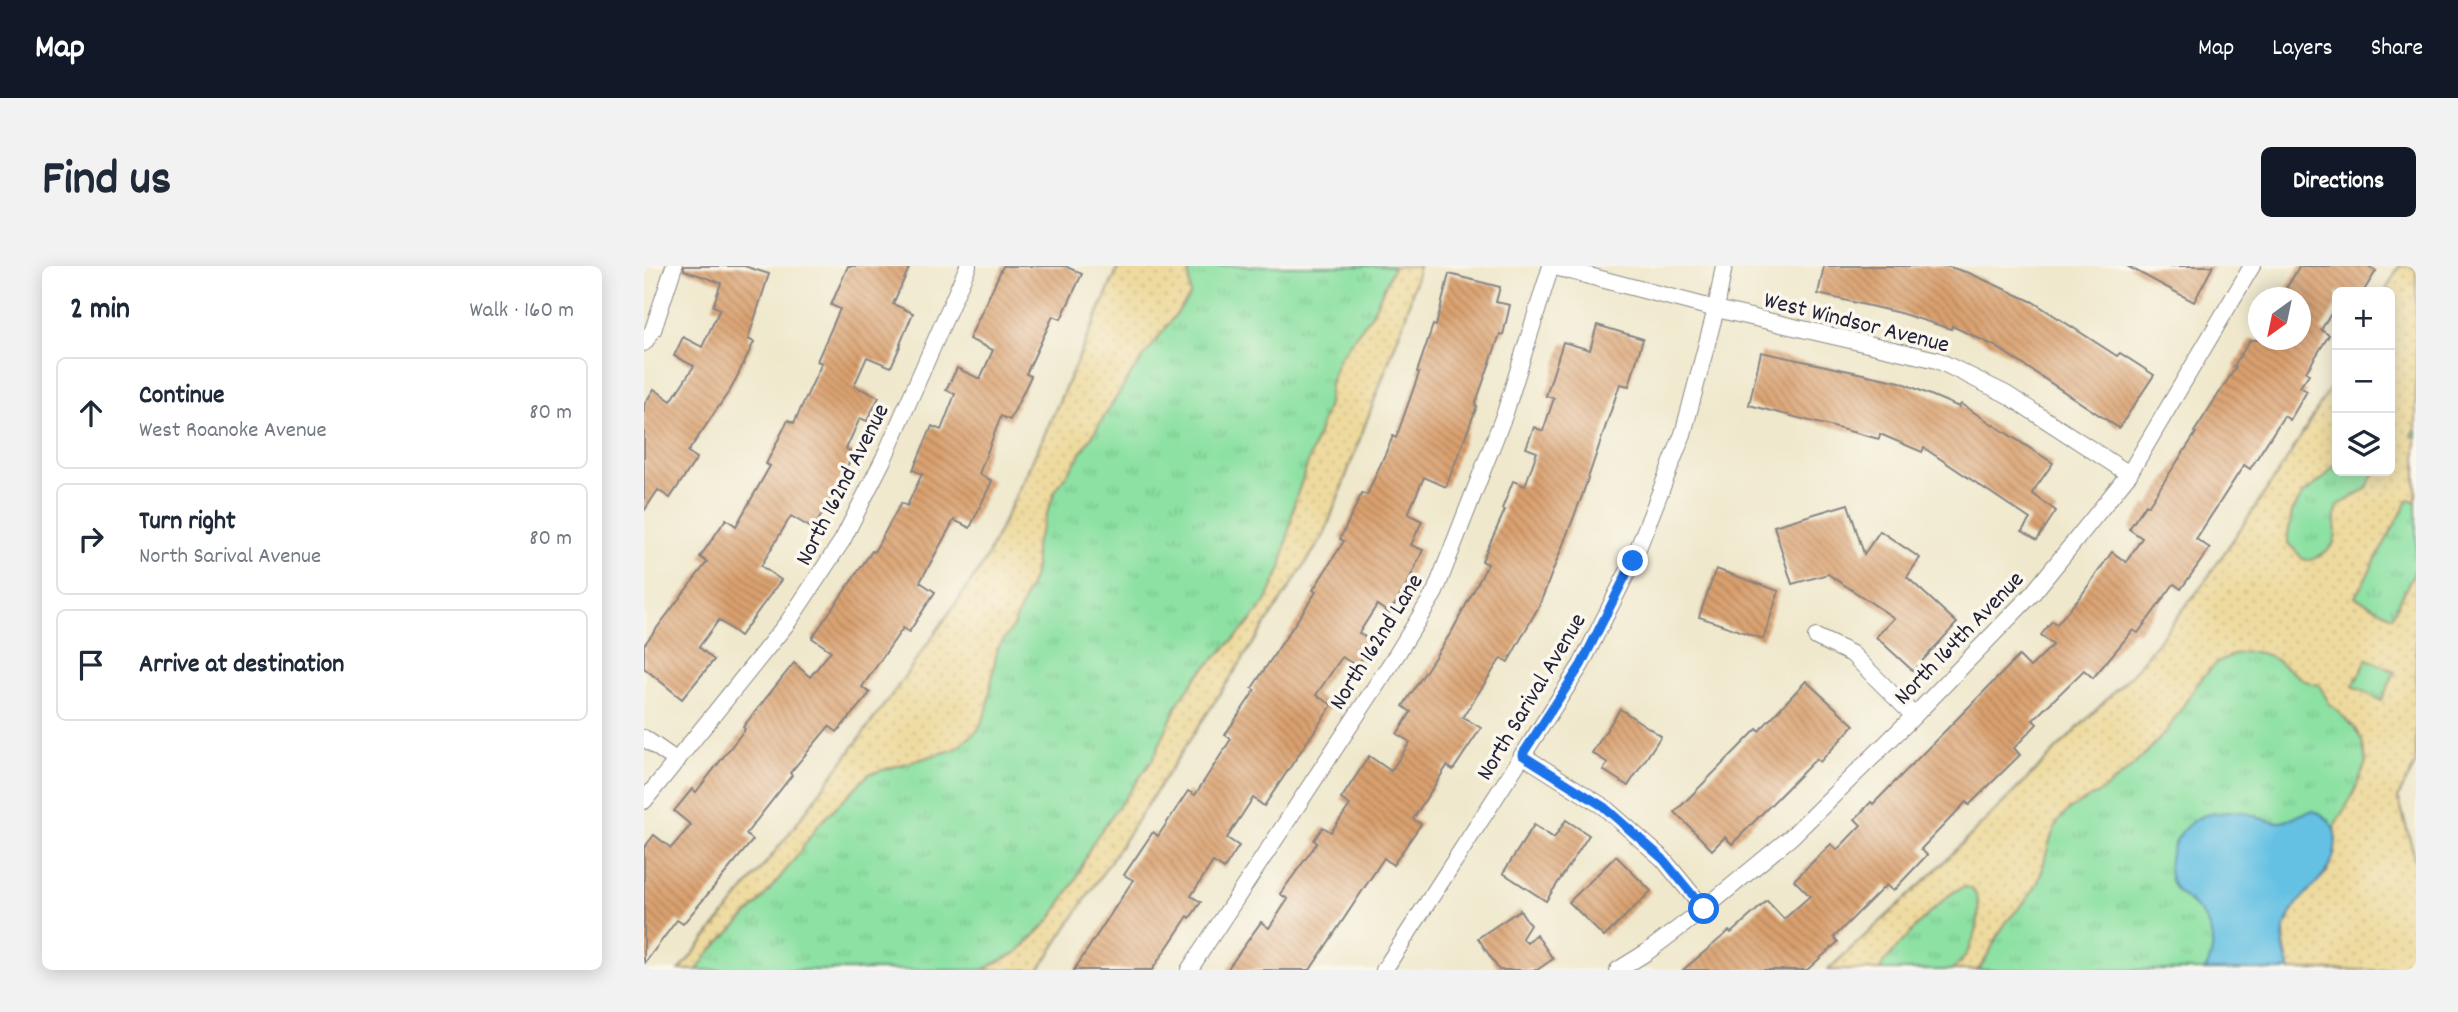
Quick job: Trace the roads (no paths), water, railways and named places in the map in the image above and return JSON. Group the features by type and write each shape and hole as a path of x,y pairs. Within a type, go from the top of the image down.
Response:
{"street":[{"path":"644,343 653,330 674,266"},
{"name":"North 162nd Avenue","path":"644,801 788,622 842,541 884,458 968,266"},
{"name":"West Windsor Avenue","path":"1551,266 1716,309 1937,359 2006,394 2129,474"},
{"name":"North 162nd Lane","path":"1189,970 1398,654 1435,592 1505,413 1551,266"},
{"name":"North Sarival Avenue","path":"1384,970 1581,665 1633,561 1683,434 1716,309 1724,266"},
{"name":"North 164th Avenue","path":"1618,970 1704,909 1791,836 1914,716 2033,593 2129,474 2252,266"},
{"path":"1816,637 1852,654 1914,716"},
{"path":"644,738 677,761"},
{"path":"1522,755 1604,807 1663,859 1704,909"}],"water":[{"path":"2313,811 2324,816 2332,825 2335,849 2332,862 2325,873 2298,903 2285,927 2284,949 2290,970 2205,970 2212,952 2209,926 2199,911 2173,885 2169,863 2176,841 2191,823 2210,814 2242,812 2278,822"}]}
